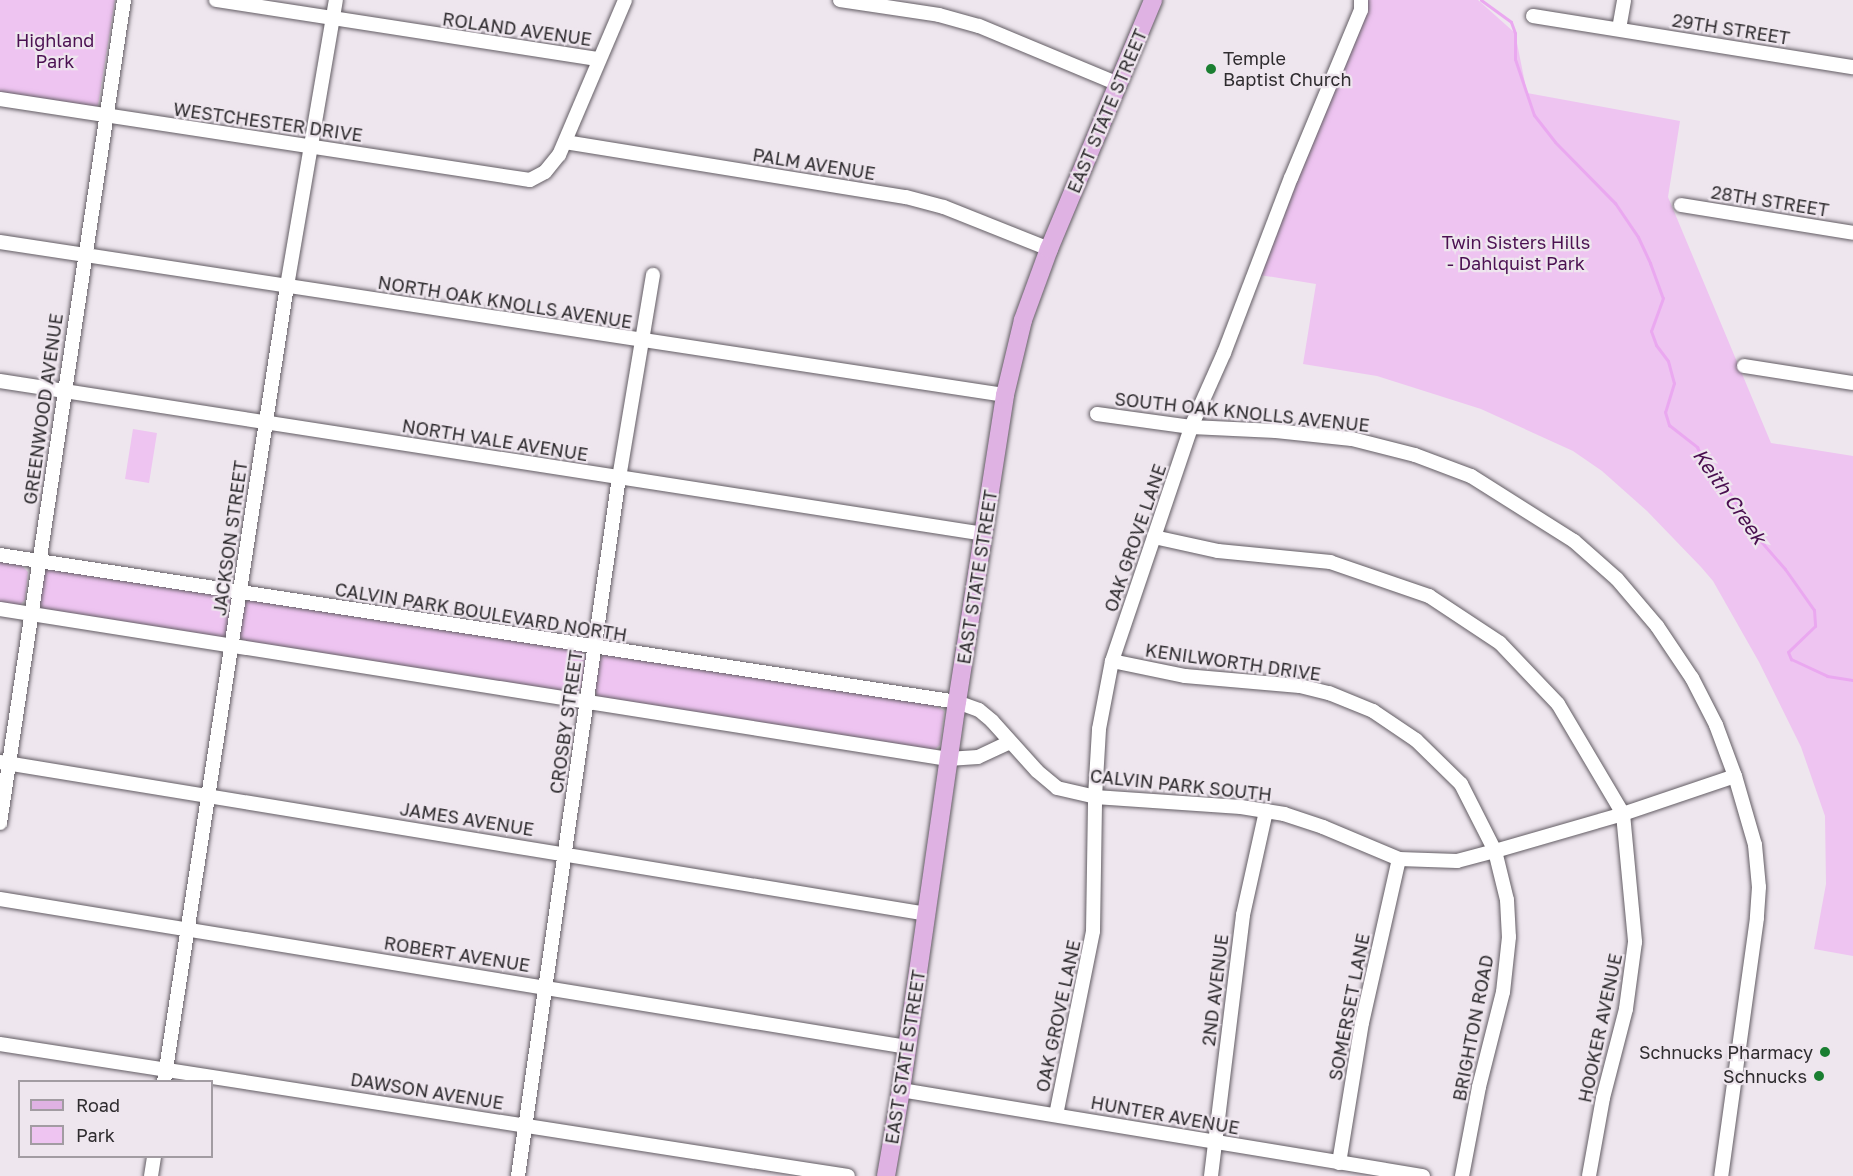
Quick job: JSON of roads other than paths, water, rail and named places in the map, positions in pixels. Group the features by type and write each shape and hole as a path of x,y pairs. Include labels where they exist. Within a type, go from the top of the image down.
{"main road":[{"name":"EAST STATE STREET","path":"886,1176 908,1047 948,759 1005,395 1023,320 1049,249 1153,0"}],"street":[{"name":"GREENWOOD AVENUE","path":"0,822 5,763 39,561 104,116 124,0"},
{"name":"ROLAND AVENUE","path":"216,0 598,59"},
{"name":"JACKSON STREET","path":"165,1075 233,646 265,421 336,0"},
{"path":"565,142 598,59 625,0"},
{"path":"840,0 939,15 979,26 1118,84"},
{"name":"OAK GROVE LANE","path":"1056,1115 1094,931 1095,797 1099,729 1112,662 1191,427 1224,352 1291,178 1360,10 1361,0"},
{"path":"1619,29 1624,0"},
{"name":"29TH STREET","path":"1533,16 1853,67"},
{"name":"WESTCHESTER DRIVE","path":"0,99 530,180 545,171 559,155 565,142"},
{"name":"PALM AVENUE","path":"565,142 916,199 944,207 1049,249"},
{"name":"28TH STREET","path":"1681,205 1853,233"},
{"name":"NORTH OAK KNOLLS AVENUE","path":"0,242 643,342 1005,395"},
{"name":"CROSBY STREET","path":"518,1176 619,478 653,274"},
{"path":"1744,366 1853,383"},
{"name":"NORTH VALE AVENUE","path":"0,381 985,534"},
{"name":"SOUTH OAK KNOLLS AVENUE","path":"1097,414 1191,427 1276,431 1352,439 1415,455 1471,476 1574,541 1617,579 1657,626 1692,678 1716,725 1736,776 1755,845 1759,886 1721,1176"},
{"path":"1154,537 1218,551 1330,562 1429,596 1500,643 1557,704 1623,814"},
{"name":"CALVIN PARK BOULEVARD NORTH","path":"0,555 957,702 979,710 1010,742"},
{"path":"0,609 948,759 978,757 1010,742"},
{"name":"KENILWORTH DRIVE","path":"1112,662 1185,676 1300,686 1329,693 1373,711 1416,740 1461,784 1495,852"},
{"name":"CALVIN PARK SOUTH","path":"1010,742 1037,771 1058,788 1095,797 1266,811 1323,827 1399,859 1457,861 1495,852 1623,814 1736,776"},
{"name":"JAMES AVENUE","path":"5,763 927,914"},
{"name":"2ND AVENUE","path":"1210,1176 1243,915 1266,811"},
{"name":"HOOKER AVENUE","path":"1589,1176 1603,1098 1626,1009 1635,942 1623,814"},
{"name":"BRIGHTON ROAD","path":"1462,1176 1479,1087 1503,992 1509,937 1507,900 1495,852"},
{"name":"SOMERSET LANE","path":"1339,1163 1362,1023 1399,859"},
{"name":"ROBERT AVENUE","path":"0,899 908,1047"},
{"name":"DAWSON AVENUE","path":"0,1044 201,1080"},
{"name":"DAWSON AVENUE","path":"213,1082 526,1125 848,1176"},
{"name":"HUNTER AVENUE","path":"901,1090 1423,1176"},
{"path":"151,1176 154,1158"}],"waterway":[{"name":"Keith Creek","path":"1481,0 1511,22 1515,33 1515,59 1534,115 1555,142 1615,203 1638,237 1650,263 1663,298 1651,331 1656,345 1668,361 1674,383 1665,412 1669,425 1697,447 1708,471 1732,496 1745,523 1785,569 1814,610 1815,626 1788,652 1791,659 1827,676 1853,680"}],"place":[{"name":"Temple Baptist Church","path":"1211,69"},
{"name":"Schnucks Pharmacy","path":"1825,1052"},
{"name":"Schnucks","path":"1819,1076"}],"park label":[{"name":"Highland Park","path":"55,51"},
{"name":"Twin Sisters Hills - Dahlquist Park","path":"1516,253"}]}
